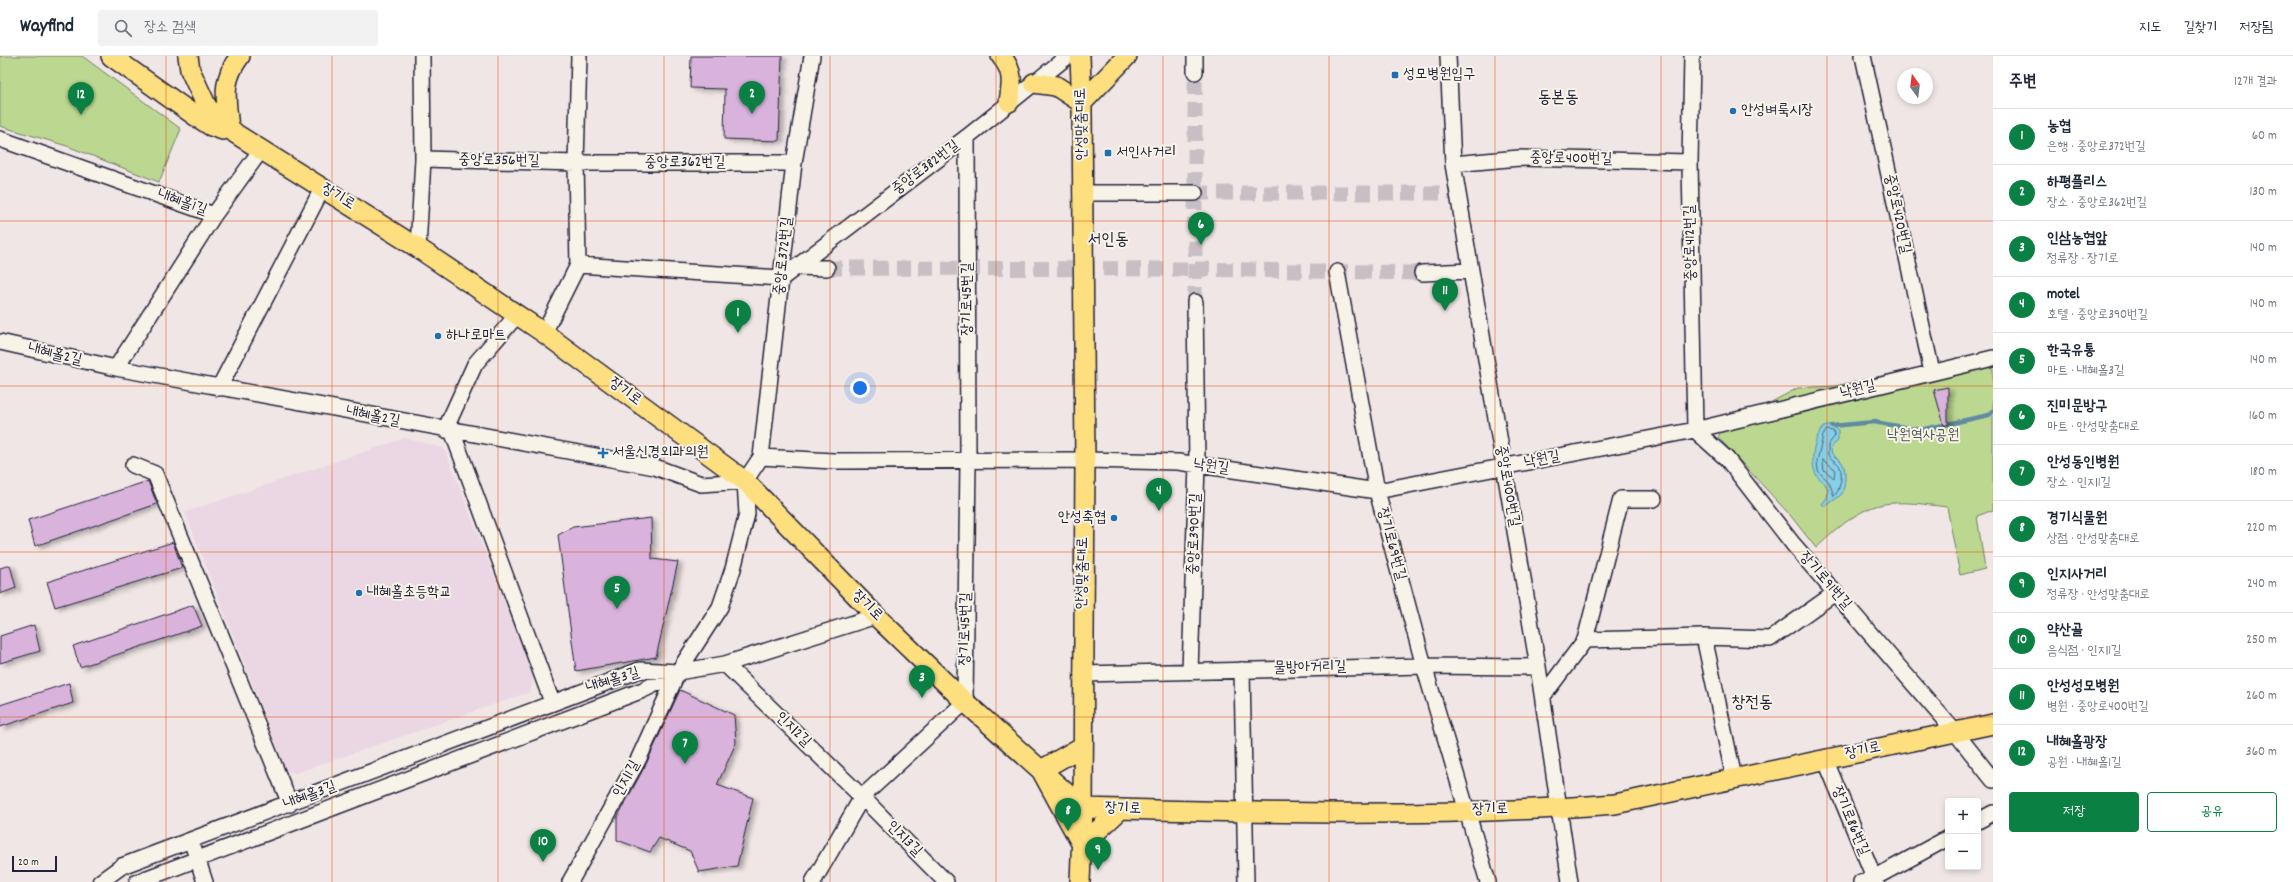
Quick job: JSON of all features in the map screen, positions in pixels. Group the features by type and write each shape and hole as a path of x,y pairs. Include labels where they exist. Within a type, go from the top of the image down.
{"main road":[{"path":"111,56 211,126 232,131 226,97 227,77 240,56"},
{"name":"장기로","path":"188,56 190,70 207,107 232,131 418,248 544,332 745,482 876,616 965,702 1083,808 1244,813 1560,808 1615,804 1993,724"},
{"path":"1001,56 1008,64 1013,76 1009,102"},
{"name":"안성맞춤대로","path":"1080,56 1082,103 1085,460 1082,674 1083,808 1080,882"},
{"path":"1034,83 1056,86 1082,103 1128,56"},
{"path":"1083,746 1041,770 1082,845 1121,809"}],"street":[{"path":"418,248 423,159 422,56"},
{"path":"544,332 578,265 576,163 579,56"},
{"name":"중앙로372번길","path":"745,482 761,457 794,163 812,56"},
{"name":"중앙로382번길","path":"782,278 967,137 1068,56"},
{"path":"1195,56 1195,72"},
{"name":"중앙로400번길","path":"1448,56 1453,164 1543,696 1570,882"},
{"name":"중앙로412번길","path":"1692,56 1690,162 1695,430"},
{"name":"중앙로420번길","path":"1863,56 1932,372"},
{"name":"장기로45번길","path":"965,702 968,461 967,137"},
{"name":"내혜홀1길","path":"0,139 214,215 116,368"},
{"path":"214,215 261,150"},
{"name":"중앙로400번길","path":"1453,164 1518,158 1690,162"},
{"name":"중앙로356번길","path":"423,159 576,163"},
{"name":"중앙로362번길","path":"576,163 794,163"},
{"path":"219,388 323,187"},
{"path":"1083,193 1196,194"},
{"path":"578,265 782,278"},
{"path":"796,267 827,268"},
{"path":"1422,273 1471,271"},
{"name":"장기로69번길","path":"1337,272 1377,491 1424,666 1468,810 1488,882"},
{"name":"중앙로390번길","path":"1190,671 1197,465 1195,302"},
{"path":"517,315 475,364 448,431 552,702"},
{"name":"내혜홀2길","path":"0,342 116,368 219,388 448,431 655,467 701,484 745,482"},
{"name":"낙원길","path":"1085,460 1178,462 1377,491 1504,468 1695,430 1993,358"},
{"name":"장기로91번길","path":"1695,430 1727,459 1793,544 1955,732 1993,780"},
{"path":"761,457 833,461 1085,460"},
{"path":"133,465 155,474 290,804"},
{"name":"인지1길","path":"570,882 639,758 678,672 720,607 731,575 747,514 745,482"},
{"path":"1543,696 1585,640 1621,499 1654,499"},
{"path":"1585,640 1704,637 1770,639 1835,593"},
{"path":"678,672 725,664 876,616"},
{"path":"1704,637 1734,778"},
{"name":"인지2길","path":"725,664 862,797"},
{"name":"물방아거리길","path":"1082,674 1424,666 1538,667"},
{"name":"내혜홀3길","path":"100,882 116,868 290,804 552,702 640,670 678,672"},
{"path":"1242,670 1246,882"},
{"name":"내혜홀3길","path":"137,882 643,690 678,672"},
{"path":"813,882 862,797 965,702"},
{"name":"장기로86번길","path":"1825,759 1871,881"},
{"name":"인지3길","path":"862,797 946,882"},
{"path":"1981,819 1993,813"},
{"path":"192,840 205,882"},
{"path":"1871,881 1945,840"}],"shaded area":[{"name":"내혜홀초등학교","path":"405,438 444,448 534,675 530,692 296,773 286,771 185,512"}],"green space":[{"path":"0,56 82,56 181,129 159,182 67,146 0,126"},
{"name":"낙원역사공원","path":"1993,355 1993,510 1977,516 1985,569 1960,575 1947,507 1934,505 1901,503 1883,504 1872,507 1842,525 1816,548 1790,515 1718,437 1724,427 1798,388 1835,386 1961,359"}],"water":[{"path":"1826,426 1832,426 1838,431 1838,441 1832,446 1831,451 1834,456 1843,463 1845,477 1842,494 1825,507 1822,504 1827,498 1828,489 1816,474 1813,454 1816,440 1822,429"}],"building":[{"path":"691,56 782,56 779,141 724,139 725,89 690,88"},
{"path":"1948,387 1948,425 1944,425 1934,390"},
{"path":"148,481 157,504 35,546 28,520"},
{"path":"651,518 652,559 678,562 656,657 576,671 558,535 573,527"},
{"path":"173,542 182,568 55,607 47,582"},
{"path":"10,565 16,588 0,594 0,568"},
{"path":"193,605 202,626 80,667 73,646"},
{"path":"34,625 40,651 0,663 0,636"},
{"path":"69,683 73,703 0,727 0,705"},
{"path":"680,690 734,715 736,743 717,785 753,798 737,866 699,872 690,851 659,838 650,852 617,840 617,818 647,762"}],"waterway":[{"path":"1832,426 1874,422 1920,430 1989,415 1993,411"}],"tunnel":[{"path":"1195,72 1195,302"},
{"path":"1195,193 1457,193"},
{"path":"827,268 1194,269 1422,273"}],"place":[{"name":"성모병원입구","path":"1395,75"},
{"name":"안성벼룩시장","path":"1733,111"},
{"name":"하평플리스","path":"752,114"},
{"name":"내혜홀광장","path":"81,115"},
{"name":"서인사거리","path":"1108,153"},
{"name":"진미문방구","path":"1201,245"},
{"name":"안성성모병원","path":"1445,311"},
{"name":"농협","path":"738,333"},
{"name":"하나로마트","path":"438,336"},
{"name":"서울신경외과의원","path":"603,453"},
{"name":"motel","path":"1159,511"},
{"name":"안성축협","path":"1114,518"},
{"name":"내혜홀초등학교","path":"359,593"},
{"name":"한국유통","path":"617,609"},
{"name":"인삼농협앞","path":"922,698"},
{"name":"안성동인병원","path":"685,764"},
{"name":"경기식물원","path":"1068,831"},
{"name":"약산골","path":"543,862"},
{"name":"인지사거리","path":"1098,870"}],"district":[{"name":"동본동","path":"1558,99"},
{"name":"서인동","path":"1108,241"},
{"name":"창전동","path":"1752,704"}]}
